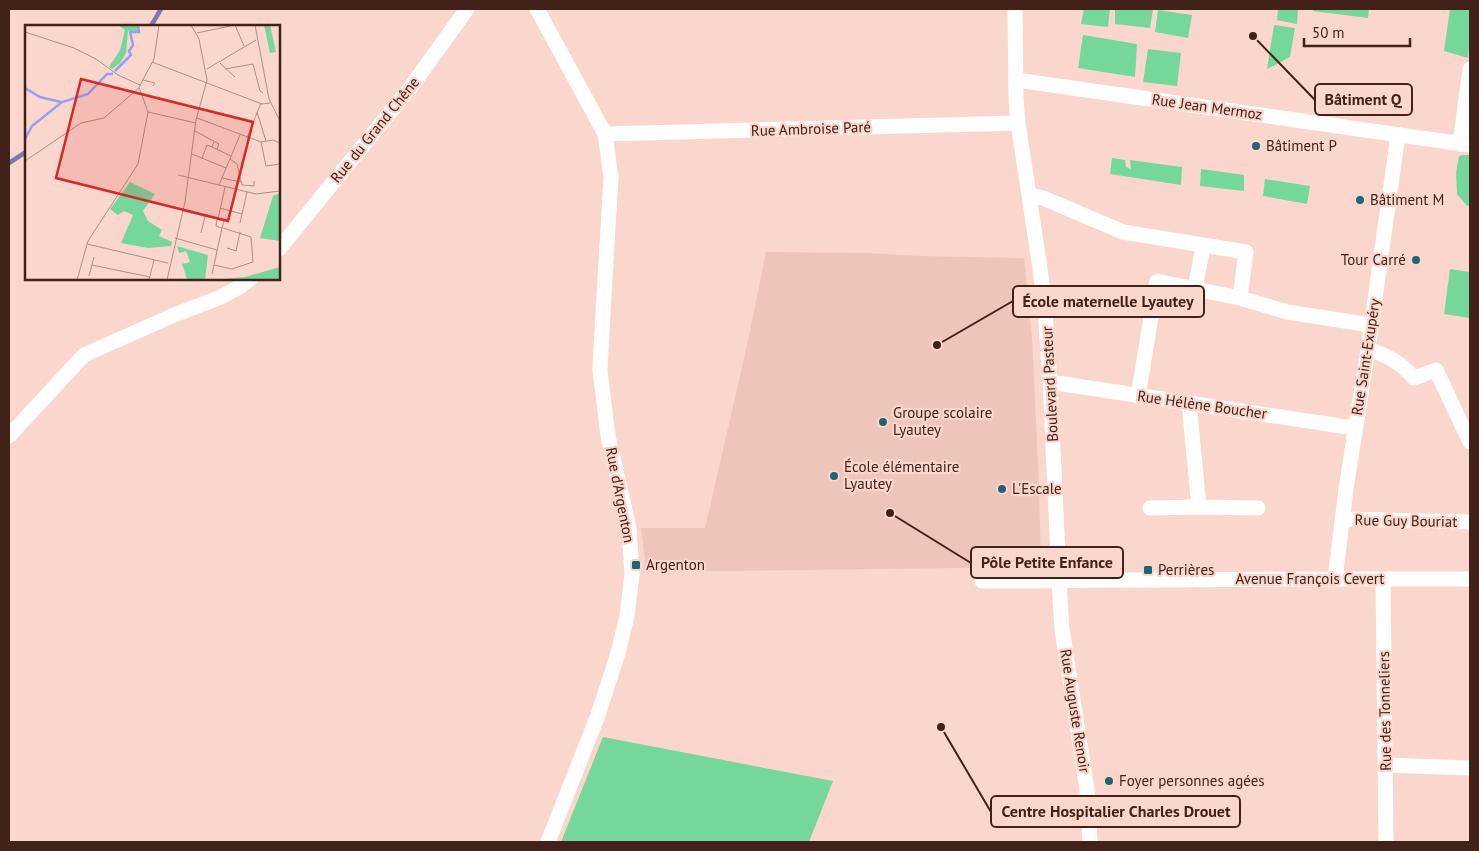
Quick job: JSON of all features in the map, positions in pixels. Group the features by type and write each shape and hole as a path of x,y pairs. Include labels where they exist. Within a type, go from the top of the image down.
{"street":[{"name":"Rue du Grand Chêne","path":"280,248 410,88 467,9"},
{"path":"537,9 605,134"},
{"name":"Boulevard Pasteur","path":"1016,9 1018,123 1045,309 1059,580"},
{"path":"1465,144 1470,69"},
{"name":"Rue Jean Mermoz","path":"1016,80 1465,144"},
{"name":"Rue Ambroise Paré","path":"605,134 1018,123"},
{"name":"Rue d'Argenton","path":"548,842 598,715 618,653 627,616 632,574 629,528 608,436 600,370 611,177 605,134"},
{"name":"Rue Saint-Exupéry","path":"1335,579 1354,428 1368,349 1398,135"},
{"path":"1029,195 1044,198 1123,232 1246,252 1240,298"},
{"path":"1195,288 1202,246"},
{"path":"9,436 84,355 220,297 249,280"},
{"path":"1138,396 1157,281 1240,298 1287,312 1371,325"},
{"path":"1368,349 1389,356 1405,368 1414,378 1436,370 1470,442"},
{"name":"Rue Hélène Boucher","path":"1050,382 1354,428"},
{"path":"1189,403 1200,507"},
{"path":"1150,508 1258,508"},
{"name":"Rue Guy Bouriat","path":"1342,519 1470,522"},
{"name":"Rue des Tonneliers","path":"1383,579 1386,842"},
{"name":"Avenue François Cevert","path":"982,581 1470,579"},
{"name":"Rue Auguste Renoir","path":"1059,580 1062,629 1087,790 1090,842"},
{"path":"1386,765 1470,768"}],"shaded area":[{"name":"Groupe scolaire Lyautey","path":"766,252 1024,258 1032,338 1041,567 644,572 645,560 641,528 705,528 746,350"}],"green space":[{"path":"1084,9 1110,9 1108,27 1081,24"},
{"path":"1115,9 1153,9 1150,28 1115,24"},
{"path":"1278,9 1298,9 1297,24 1277,20"},
{"path":"1313,9 1369,9 1368,18 1313,11"},
{"path":"1450,9 1470,9 1468,58 1444,51"},
{"path":"1158,10 1192,15 1188,38 1155,32"},
{"path":"1274,25 1295,28 1290,57 1267,69"},
{"path":"1083,35 1137,44 1135,77 1078,68"},
{"path":"1148,49 1181,53 1177,86 1143,82"},
{"path":"1470,155 1470,205 1467,206 1457,194 1456,173 1459,156"},
{"path":"1112,158 1125,160 1126,167 1131,169 1130,160 1182,167 1181,185 1110,174"},
{"path":"1201,169 1244,175 1244,191 1200,186"},
{"path":"1265,179 1310,186 1307,204 1263,196"},
{"path":"1450,269 1470,272 1470,318 1444,314"},
{"path":"603,737 833,781 809,842 561,842"}],"waterway":[{"path":"152,25 161,9"},
{"path":"9,163 25,153"}],"place":[{"name":"Bâtiment Q","path":"1253,36"},
{"name":"Bâtiment P","path":"1256,146"},
{"name":"Bâtiment M","path":"1360,200"},
{"name":"Tour Carré","path":"1416,260"},
{"name":"École maternelle Lyautey","path":"937,345"},
{"name":"Groupe scolaire Lyautey","path":"883,422"},
{"name":"École élémentaire Lyautey","path":"834,476"},
{"name":"L'Escale","path":"1002,489"},
{"name":"Pôle Petite Enfance","path":"890,513"},
{"name":"Argenton","path":"636,565"},
{"name":"Perrières","path":"1148,570"},
{"name":"Centre Hospitalier Charles Drouet","path":"941,727"},
{"name":"Foyer personnes agées","path":"1109,781"}]}
